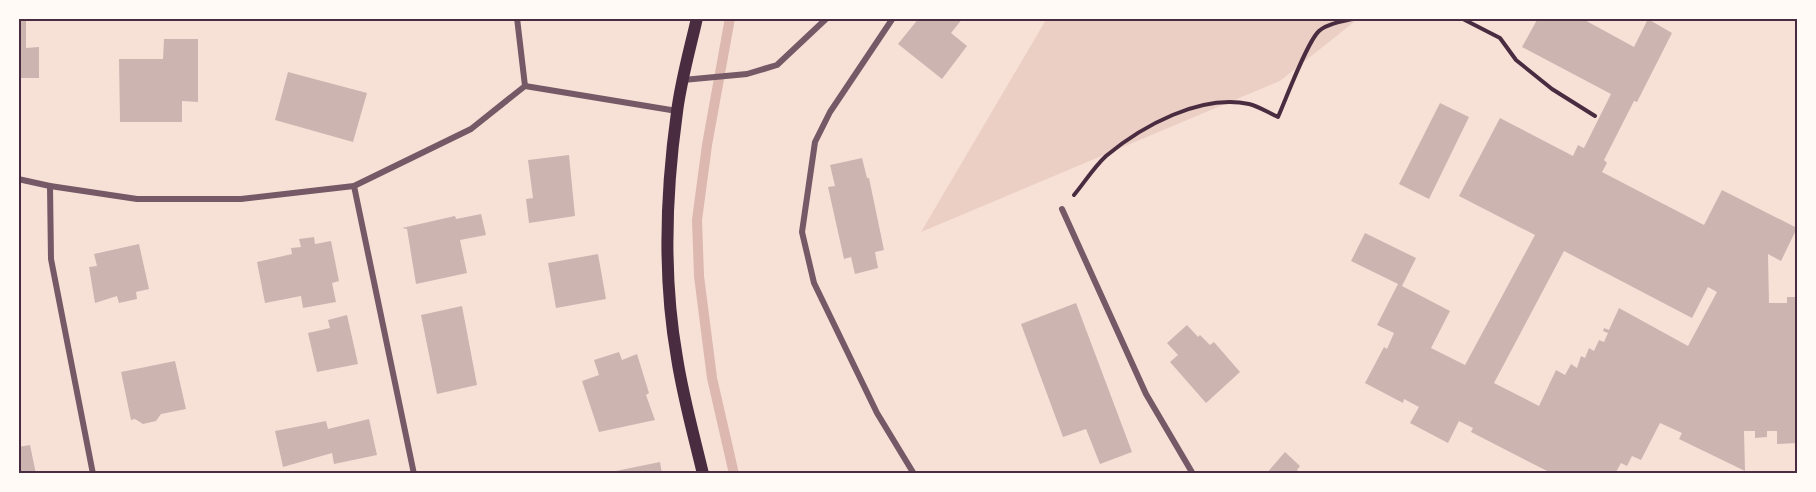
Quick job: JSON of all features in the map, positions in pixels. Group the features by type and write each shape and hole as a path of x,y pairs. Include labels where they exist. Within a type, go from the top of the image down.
{"main road":[{"path":"697,18 677,111 669,185 671,314 677,359 703,474"}],"street":[{"path":"517,18 525,86"},
{"path":"683,80 747,74 777,65 827,18"},
{"path":"893,18 830,112 815,142 802,232 814,283 877,413 914,474"},
{"path":"18,179 136,199 242,199 354,186 471,129 525,86 677,111"},
{"path":"50,186 51,259 93,474"},
{"path":"354,186 414,474"},
{"path":"1062,209 1146,394 1192,474"}],"path":[{"path":"1062,209 1105,157 1145,130 1182,110 1212,103 1234,102 1251,104 1278,117 1311,43 1320,30 1359,18"},
{"path":"1461,18 1500,38 1516,60 1552,89 1595,116"}],"shaded area":[{"path":"1047,18 1359,18 1280,81 921,232"}],"building":[{"path":"18,18 26,18 26,48 39,47 39,78 20,78"},
{"path":"919,18 963,18 951,33 967,46 942,79 898,44"},
{"path":"1538,18 1581,18 1634,47 1648,19 1672,33 1604,160 1607,163 1602,172 1704,225 1722,190 1797,228 1781,261 1768,254 1769,303 1787,303 1787,297 1798,297 1798,443 1777,444 1777,431 1767,431 1767,437 1755,438 1755,431 1744,431 1745,471 1679,439 1682,433 1660,423 1641,460 1632,456 1627,466 1621,463 1615,474 1553,474 1471,432 1473,428 1459,421 1448,443 1410,423 1419,407 1404,399 1403,403 1365,383 1384,347 1387,349 1394,333 1377,325 1398,284 1351,261 1365,233 1416,258 1402,286 1450,311 1431,348 1465,365 1535,235 1459,196 1500,118 1573,156 1578,145 1584,148 1611,94 1522,47","holes":["1564,251 1692,318 1708,287 1717,292 1688,346 1619,308 1609,330 1604,328 1603,331 1608,333 1604,342 1599,340 1594,351 1589,348 1585,358 1581,356 1577,368 1571,364 1565,375 1556,370 1539,406 1494,383"]},
{"path":"164,39 198,39 198,102 182,101 182,122 120,122 119,59 163,59"},
{"path":"288,72 367,93 353,142 275,120"},
{"path":"1440,103 1469,117 1429,199 1399,184"},
{"path":"569,155 575,216 529,223 526,199 533,198 528,160"},
{"path":"862,158 867,178 869,178 884,250 875,252 878,268 855,274 851,257 844,259 828,187 835,186 830,165"},
{"path":"481,214 486,235 460,240 467,273 416,284 407,229 402,228 455,216 456,219"},
{"path":"314,237 315,244 331,241 339,281 332,283 336,302 303,308 301,296 265,303 257,262 292,254 291,248 301,247 299,239"},
{"path":"139,244 149,289 136,292 137,299 119,303 117,296 95,303 89,267 97,266 94,254"},
{"path":"598,254 606,299 556,308 548,263"},
{"path":"1076,303 1132,452 1100,464 1086,429 1063,437 1021,324"},
{"path":"462,306 477,385 437,394 421,315"},
{"path":"347,315 358,364 317,372 308,333 330,328 328,320"},
{"path":"1187,325 1198,337 1200,335 1210,345 1214,342 1240,372 1206,403 1170,362 1178,355 1167,343"},
{"path":"619,352 622,360 637,354 649,393 646,395 655,420 599,432 582,381 599,375 594,360"},
{"path":"175,361 186,409 161,414 156,421 143,424 135,419 131,420 121,372"},
{"path":"369,419 377,455 334,464 332,453 283,467 275,431 326,421 328,429"},
{"path":"30,445 36,474 18,474 18,447"},
{"path":"1285,452 1300,466 1297,470 1301,474 1266,474"},
{"path":"660,462 662,474 606,474 606,473"}],"waterway":[{"path":"730,18 707,145 697,220 699,276 712,378 734,474"}]}
